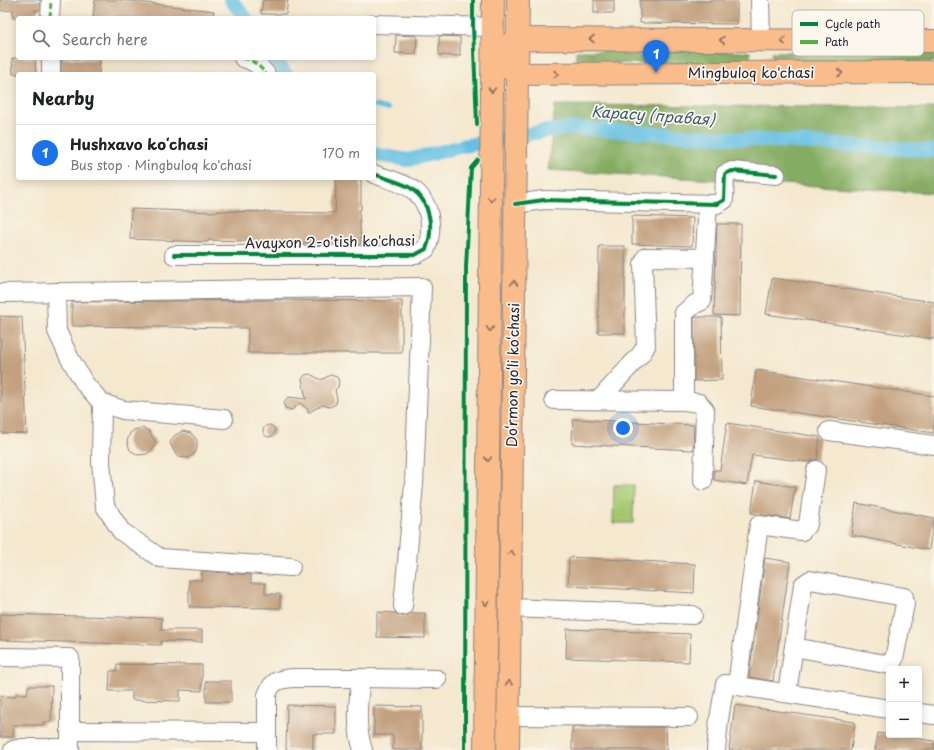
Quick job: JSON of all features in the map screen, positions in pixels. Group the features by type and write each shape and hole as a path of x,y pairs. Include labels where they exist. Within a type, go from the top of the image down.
{"main road":[{"name":"Do‘rmon yo‘li ko‘chasi","path":"485,750 494,0"},
{"name":"Do‘rmon yo‘li ko‘chasi","path":"508,750 518,0"},
{"path":"517,74 493,56 517,39 792,40"},
{"path":"761,40 761,73"},
{"path":"924,41 934,41"},
{"name":"Mingbuloq ko'chasi","path":"517,74 934,72"}],"street":[{"path":"50,0 50,16"},
{"path":"760,0 761,40"},
{"path":"376,24 493,27"},
{"path":"51,60 51,72"},
{"path":"248,60 253,62 264,72"},
{"path":"515,204 544,200 718,204 724,200 725,174 732,171 776,175"},
{"name":"Avayxon 2-o'tish ko'chasi","path":"174,255 416,254 426,249 430,239 429,215 422,198 412,189 376,175"},
{"path":"684,401 684,313 695,304 702,301 708,204"},
{"path":"599,400 641,354 646,346 643,264 646,257 704,258"},
{"path":"0,293 422,287 414,484 403,606"},
{"path":"56,292 57,331 69,357 85,384 102,403 123,410 224,418"},
{"path":"554,400 684,401 699,403 705,410 703,481"},
{"path":"102,403 101,462 105,506 121,530 160,558 291,568"},
{"path":"829,431 934,445"},
{"path":"737,685 759,525 802,531 808,524 816,470"},
{"path":"787,693 803,585 810,580 904,597 905,604 894,659 890,665 794,647"},
{"path":"510,608 693,615"},
{"path":"0,657 70,658 70,743"},
{"path":"267,750 267,695 270,686 275,682 288,678 437,679"},
{"path":"361,678 358,708 360,744 363,750"},
{"path":"716,750 719,719 725,684 886,708"},
{"path":"922,713 934,715"},
{"path":"508,716 689,717"},
{"path":"13,750 70,743 267,732"}],"green space":[{"path":"576,51 750,52 751,64 576,63"},
{"path":"772,52 792,52 792,56 924,56 924,52 934,52 934,62 772,61"},
{"path":"555,105 934,108 934,193 548,170"},
{"path":"614,485 634,485 633,523 613,523"}],"building":[{"path":"0,0 40,0 40,10 35,10 35,16 16,16 16,18 13,18 13,10 0,11"},
{"path":"95,0 121,0 214,11 213,16 93,16"},
{"path":"263,0 288,0 286,14 261,14"},
{"path":"594,0 614,0 614,13 594,13"},
{"path":"640,0 737,0 737,24 640,23"},
{"path":"396,35 417,36 416,54 395,53"},
{"path":"439,36 460,37 460,56 439,55"},
{"path":"12,58 16,58 16,60 35,60 36,72 16,72 16,74 13,74"},
{"path":"62,60 100,60 99,72 62,72"},
{"path":"336,180 361,180 361,210 359,210 361,244 208,240 208,242 130,239 131,209 218,212 335,213"},
{"path":"632,216 693,218 692,246 632,244"},
{"path":"717,224 741,224 740,316 714,315"},
{"path":"599,246 625,246 625,333 598,333"},
{"path":"772,278 934,302 934,339 766,314"},
{"path":"272,300 402,301 402,353 248,353 248,328 72,326 72,302"},
{"path":"0,316 22,317 27,434 1,433"},
{"path":"721,317 722,380 694,381 694,318"},
{"path":"756,370 934,396 934,433 751,406"},
{"path":"310,374 321,380 330,375 337,377 339,381 338,387 335,390 337,399 336,404 330,407 322,405 308,413 308,409 300,403 292,410 285,408 284,402 288,397 306,399 302,379 305,375"},
{"path":"573,419 694,425 693,450 572,444"},
{"path":"727,423 820,437 817,460 809,462 752,455 747,485 714,480 714,470 720,470"},
{"path":"271,425 274,426 274,436 267,437 264,436 263,429 264,426"},
{"path":"142,428 149,431 156,443 147,454 138,455 130,450 127,441 130,433 134,430"},
{"path":"182,431 191,433 197,440 197,449 195,453 188,458 179,457 176,455 170,443 174,436"},
{"path":"756,481 795,487 790,519 751,513"},
{"path":"856,503 934,518 929,550 851,535"},
{"path":"569,557 695,564 694,593 568,586"},
{"path":"765,558 790,562 773,681 749,677"},
{"path":"202,571 251,575 251,583 265,583 265,594 280,594 280,608 189,607 189,580 202,580"},
{"path":"377,612 395,613 402,616 407,616 411,613 425,613 425,638 377,637"},
{"path":"0,614 162,618 161,630 202,630 202,642 161,641 161,645 0,640"},
{"path":"567,629 690,634 689,662 566,658"},
{"path":"117,664 202,665 202,691 180,690 180,701 132,700 132,691 109,691 110,671 117,671"},
{"path":"206,681 231,681 231,702 206,702"},
{"path":"28,686 52,686 51,722 43,722 43,725 13,725 13,737 0,737 0,696 15,697 15,694 27,694"},
{"path":"287,705 336,706 336,734 313,734 313,750 286,750"},
{"path":"735,705 855,722 851,750 729,750"},
{"path":"374,706 422,707 422,750 393,750 393,735 374,735"},
{"path":"572,727 666,727 667,750 572,750"},
{"path":"878,733 886,734 886,738 913,738 934,741 934,750 875,750"}],"waterway":[{"name":"Карасу (правая)","path":"231,0 244,16"},
{"name":"Карасу (правая)","path":"276,60 284,72"},
{"path":"376,106 389,109"},
{"name":"Карасу (правая)","path":"376,154 408,160 463,146 545,131 574,128 934,151"}],"marked path":[{"path":"50,16 51,0"},
{"path":"250,60 264,72"}],"cycle path":[{"path":"473,0 477,124"},
{"path":"465,750 466,267 471,168 478,160"},
{"path":"515,204 544,200 717,204 724,200 725,174 732,171 776,175"},
{"path":"174,255 415,255 426,249 430,233 430,225 427,209 423,201 412,189 376,175"}],"place":[{"name":"Hushxavo koʻchasi","path":"656,73"}]}
